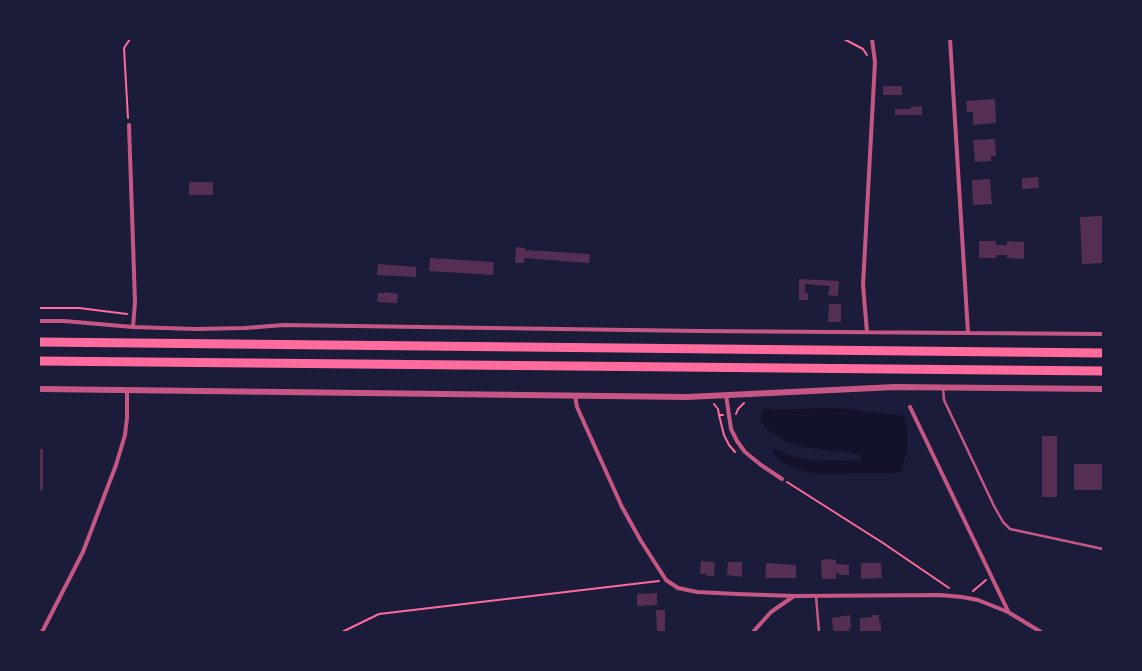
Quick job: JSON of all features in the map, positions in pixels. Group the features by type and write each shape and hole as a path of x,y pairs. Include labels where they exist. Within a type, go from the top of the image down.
{"highway":[{"path":"39,342 1103,353"},
{"path":"39,361 1103,371"}],"street":[{"path":"867,332 863,285 875,62 872,39"},
{"path":"950,39 968,333"},
{"path":"129,125 135,302 133,327"},
{"path":"39,321 64,321 133,327 245,328 284,325 1103,334"},
{"path":"39,389 688,397 895,387 1103,389"},
{"path":"42,632 83,552 116,465 125,435 127,418 126,390"},
{"path":"575,395 577,407 622,507 641,541 666,580 678,588 697,592 794,596 940,595 962,597 978,600 1008,612 1041,632"},
{"path":"726,395 731,429 737,441 745,452 782,479"},
{"path":"910,407 1008,612"},
{"path":"753,632 771,612 794,596"}],"lane":[{"path":"943,387 944,400 1003,522 1010,529 1103,549"},
{"path":"816,596 819,632"}],"path":[{"path":"129,125 124,48 130,39"},
{"path":"844,39 863,49 874,68"},
{"path":"39,308 79,308 134,314"},
{"path":"736,453 729,445 724,435 719,415 737,414 738,408 742,404 746,403"},
{"path":"782,479 883,543 949,588"},
{"path":"962,597 977,589 990,575"},
{"path":"342,632 379,614 666,580"}],"shaded area":[{"path":"768,408 772,410 826,408 850,409 902,415 905,419 907,429 907,448 902,471 894,473 816,474 793,468 782,463 774,455 772,450 795,457 812,460 861,461 861,454 803,447 787,442 767,429 761,421 762,411"}],"building":[{"path":"883,86 902,86 902,95 883,95"},
{"path":"995,99 996,123 973,125 973,112 967,112 966,101"},
{"path":"922,106 922,115 895,115 895,109 911,109 911,107"},
{"path":"995,139 996,156 991,156 991,161 975,162 973,140"},
{"path":"1038,177 1039,188 1022,189 1022,178"},
{"path":"990,179 992,204 973,205 972,180"},
{"path":"189,182 213,182 213,195 189,195"},
{"path":"1103,216 1103,263 1082,264 1080,217"},
{"path":"979,241 996,241 996,245 1007,245 1007,241 1024,242 1024,259 1006,258 1007,255 996,255 996,258 979,258"},
{"path":"516,247 525,248 525,250 590,254 589,263 524,258 524,263 515,263"},
{"path":"430,258 494,262 493,275 429,271"},
{"path":"378,264 416,267 416,277 377,275"},
{"path":"799,279 839,281 838,296 828,295 830,286 805,284 805,293 808,293 808,300 799,300"},
{"path":"385,292 398,294 397,303 377,302 378,293"},
{"path":"829,304 841,304 841,322 828,322"},
{"path":"1042,436 1057,436 1057,497 1042,497"},
{"path":"39,449 43,449 43,490 39,490"},
{"path":"1074,464 1103,464 1103,490 1074,490"},
{"path":"822,560 836,560 836,564 849,565 849,575 839,575 839,573 836,573 836,579 822,579 821,562"},
{"path":"701,561 715,562 714,576 700,574"},
{"path":"728,562 742,562 742,577 727,575"},
{"path":"766,563 796,565 796,578 765,578"},
{"path":"861,563 881,563 882,578 861,579"},
{"path":"657,593 657,605 637,606 637,594"},
{"path":"656,610 665,610 665,632 657,632"},
{"path":"850,615 851,628 849,628 849,632 837,632 833,630 832,618"},
{"path":"872,615 879,615 881,632 860,631 860,618 872,617"}]}
